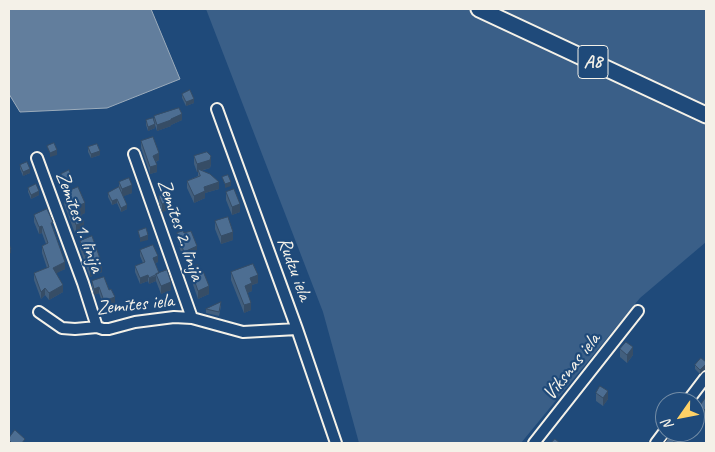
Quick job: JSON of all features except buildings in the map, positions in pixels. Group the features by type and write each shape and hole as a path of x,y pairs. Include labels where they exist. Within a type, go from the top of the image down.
{"highway":[{"name":"A8","path":"479,9 706,115"}],"street":[{"name":"Rudzu iela","path":"217,109 297,329 336,443"},
{"name":"Zemītes 2. līnija","path":"134,154 192,318"},
{"name":"Zemītes 1. līnija","path":"37,158 83,283 97,327"},
{"name":"Vīksnas iela","path":"534,443 638,311"},
{"name":"Zemītes iela","path":"39,312 62,328 75,329 97,327 103,329 158,318 174,317 192,318 243,332 297,329"},
{"path":"695,392 706,377"}],"shaded area":[{"path":"9,9 151,9 180,79 107,108 20,112 9,94"},
{"path":"206,9 706,9 706,242 640,298 521,443 359,443 323,312"}]}
